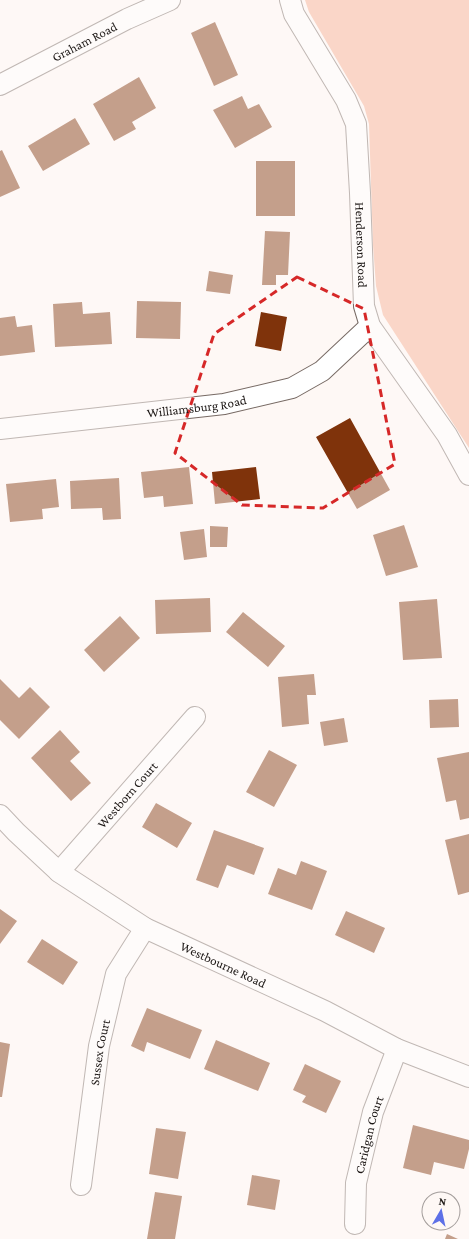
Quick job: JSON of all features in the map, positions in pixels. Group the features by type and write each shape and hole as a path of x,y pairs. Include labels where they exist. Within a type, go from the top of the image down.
{"street":[{"name":"Graham Road","path":"0,85 127,19 170,0"},
{"name":"Henderson Road","path":"290,0 294,14 346,100 356,124 364,306 370,326 447,435 469,475"},
{"name":"Williamsburg Road","path":"0,429 224,404 292,388 322,371 370,326"},
{"name":"Westborn Court","path":"59,872 195,717"},
{"name":"Westbourne Road","path":"0,815 59,872 145,928 325,1011 397,1049 469,1076"},
{"name":"Sussex Court","path":"82,1185 99,1046 116,974 145,928"},
{"name":"Caridgan Court","path":"355,1224 356,1184 373,1112 397,1049"}],"highlighted area":[{"path":"297,277 364,309 395,464 323,508 242,505 175,453 214,334"}],"shaded area":[{"path":"305,0 469,0 469,448 383,315 376,286 373,245 369,124 364,106 309,12"}],"building":[{"path":"215,22 238,75 214,86 191,33"},
{"path":"139,77 156,108 132,122 136,129 114,141 93,104"},
{"path":"242,96 248,109 259,104 272,127 235,148 213,110"},
{"path":"75,118 90,144 43,171 28,146"},
{"path":"2,150 20,188 0,197 0,151"},
{"path":"256,161 295,161 295,216 256,216"},
{"path":"265,231 290,232 288,275 276,275 276,285 262,285"},
{"path":"209,271 233,275 230,294 206,291"},
{"path":"137,301 181,302 180,339 136,338"},
{"path":"82,302 83,314 110,312 112,344 55,347 53,304"},
{"path":"261,312 287,317 281,351 255,346"},
{"path":"15,316 17,327 32,325 35,352 0,356 0,318"},
{"path":"350,418 390,490 357,509 316,437"},
{"path":"189,467 193,504 164,507 163,496 144,498 141,472"},
{"path":"256,467 260,499 215,504 212,472"},
{"path":"119,478 121,519 103,520 102,508 71,509 70,481"},
{"path":"56,479 59,507 42,509 43,519 10,522 6,484"},
{"path":"404,525 418,567 386,576 373,535"},
{"path":"210,526 228,527 227,547 210,547"},
{"path":"204,529 207,557 184,560 180,532"},
{"path":"210,598 211,632 156,634 155,600"},
{"path":"437,599 442,658 403,660 399,602"},
{"path":"243,612 285,646 268,667 226,632"},
{"path":"120,616 140,638 104,672 84,650"},
{"path":"314,674 316,695 307,695 309,724 282,727 278,677"},
{"path":"0,679 19,698 30,687 50,707 19,739 0,720"},
{"path":"458,699 459,727 430,728 429,700"},
{"path":"344,718 348,742 324,746 320,722"},
{"path":"60,730 80,752 70,761 91,783 71,801 31,758"},
{"path":"269,750 297,765 274,807 246,792"},
{"path":"469,752 469,818 460,820 456,800 446,802 437,758"},
{"path":"156,803 192,823 177,848 142,827"},
{"path":"214,830 264,848 254,875 227,865 218,888 196,880"},
{"path":"469,834 469,892 458,895 445,840"},
{"path":"301,861 327,871 312,910 268,894 278,868 296,875"},
{"path":"0,909 17,921 0,944"},
{"path":"346,911 385,928 374,953 335,935"},
{"path":"42,939 78,962 63,985 27,962"},
{"path":"147,1008 202,1030 190,1059 147,1042 144,1052 131,1046"},
{"path":"216,1040 270,1063 258,1091 204,1069"},
{"path":"0,1042 10,1044 2,1097 0,1097"},
{"path":"305,1064 341,1081 326,1113 302,1102 306,1096 293,1090"},
{"path":"413,1125 469,1140 469,1149 464,1169 434,1162 431,1175 403,1168"},
{"path":"156,1128 186,1132 178,1179 149,1174"},
{"path":"252,1175 280,1180 275,1210 247,1205"},
{"path":"155,1192 182,1196 175,1239 147,1239"},
{"path":"447,1234 458,1239 445,1239"}]}
